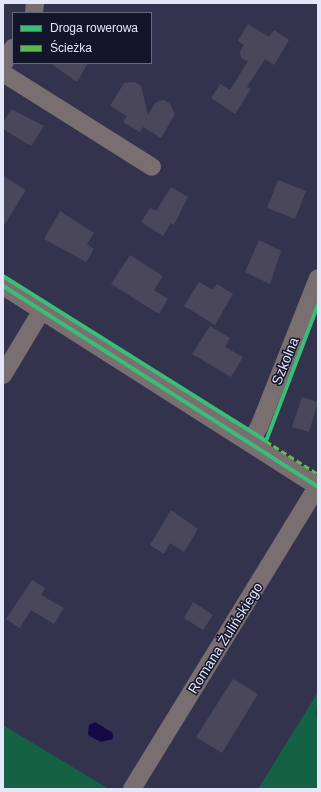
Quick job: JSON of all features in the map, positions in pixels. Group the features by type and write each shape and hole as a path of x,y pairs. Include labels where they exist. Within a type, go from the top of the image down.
{"street":[{"path":"3,65 12,50"},
{"path":"3,73 152,166"},
{"name":"Szkolna","path":"250,442 259,427 318,278"},
{"path":"3,286 250,442 318,487"},
{"path":"3,375 42,310"},
{"name":"Romana Żulińskiego","path":"132,789 318,487"}],"green space":[{"path":"318,692 316,716 318,718 318,789 258,789"},
{"path":"3,725 109,789 3,789"}],"shaded area":[{"path":"95,722 113,733 113,739 101,742 88,735 89,725"}],"building":[{"path":"248,24 269,37 274,30 289,40 274,65 265,59 247,87 251,89 235,114 211,98 220,84 230,90 248,61 241,58 240,51 244,45 238,41"},
{"path":"51,64 87,64 77,82"},
{"path":"135,82 141,86 148,115 156,102 164,100 170,104 175,114 161,138 143,127 140,132 123,122 127,116 110,106 124,83"},
{"path":"11,109 44,126 31,146 3,129 3,123"},
{"path":"3,176 26,190 3,227"},
{"path":"278,180 306,191 295,219 267,208"},
{"path":"171,187 188,197 174,225 171,223 163,236 141,222 150,208 156,211"},
{"path":"60,211 94,233 87,244 94,249 86,262 44,239"},
{"path":"259,240 281,251 270,284 245,272"},
{"path":"130,255 163,276 154,290 168,299 159,314 111,284"},
{"path":"199,282 213,290 217,284 233,294 215,325 184,306"},
{"path":"210,326 230,338 225,347 243,357 231,377 192,354"},
{"path":"302,397 318,402 309,432 292,427"},
{"path":"171,510 198,529 184,552 170,543 164,554 150,545"},
{"path":"32,580 45,588 41,595 64,608 54,624 31,610 20,628 6,619"},
{"path":"193,602 213,615 203,630 184,618"},
{"path":"233,679 258,694 222,753 196,737"}],"marked path":[{"path":"266,441 318,474"}],"cycle path":[{"path":"3,276 266,441 318,305"},
{"path":"3,286 318,487"}]}
